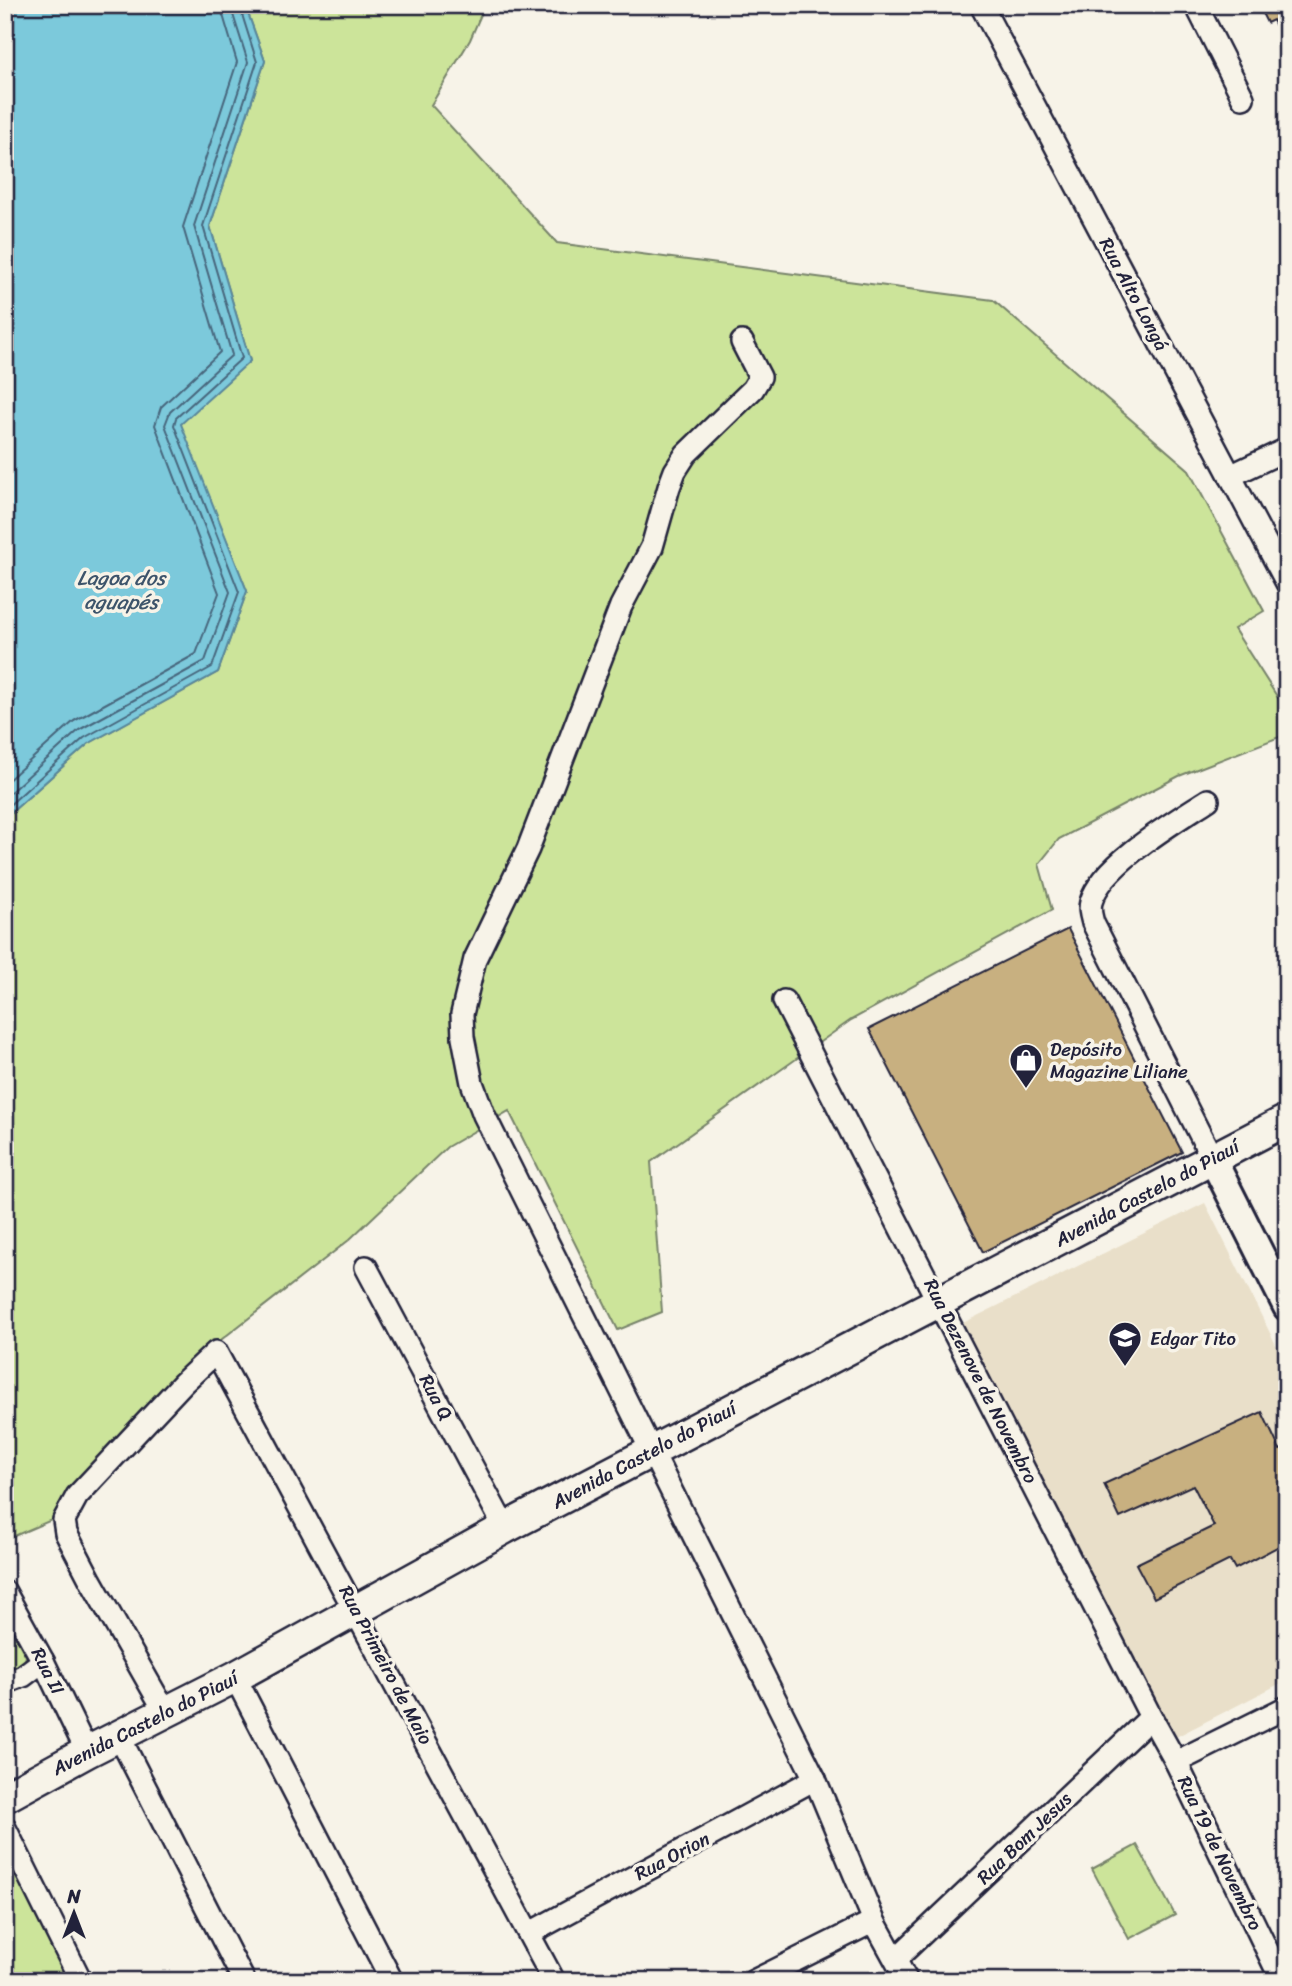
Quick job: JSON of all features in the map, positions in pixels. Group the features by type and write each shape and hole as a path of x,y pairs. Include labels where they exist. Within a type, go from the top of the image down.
{"main road":[{"name":"Avenida Castelo do Piauí","path":"5,1797 87,1752 235,1678 505,1528 1287,1120"}],"street":[{"name":"Rua Alto Longá","path":"981,5 1287,583"},
{"path":"1196,5 1243,98"},
{"path":"742,342 760,377 753,388 686,454 676,471 652,547 621,606 527,849 475,959 462,1014 468,1070 484,1115 815,1779 874,1921 907,1981"},
{"path":"1230,476 1287,449"},
{"path":"1208,800 1126,858 1105,878 1093,896 1089,911 1287,1307"},
{"name":"Rua Dezenove de Novembro","path":"784,1001 1151,1717 1177,1762"},
{"name":"Rua Q","path":"366,1267 505,1528"},
{"name":"Rua Primeiro de Maio","path":"166,1713 66,1533 64,1520 70,1505 85,1487 215,1352 554,1981"},
{"name":"Rua II","path":"5,1592 43,1661 87,1752"},
{"path":"5,1683 23,1676 43,1661"},
{"path":"235,1678 392,1981"},
{"path":"1177,1762 1287,1707"},
{"name":"Rua Bom Jesus","path":"896,1959 1151,1717"},
{"path":"119,1736 244,1981"},
{"name":"Rua 19 de Novembro","path":"1177,1762 1282,1981"},
{"name":"Rua Orion","path":"530,1933 815,1779"},
{"path":"5,1828 80,1981"},
{"path":"754,1981 874,1921"}],"shaded area":[{"path":"1205,1203 1287,1367 1287,1680 1172,1739 963,1323"}],"green space":[{"path":"245,5 485,5 470,40 431,105 557,243 993,300 1188,469 1264,611 1234,629 1287,712 1287,734 1179,776 1059,839 1039,864 1052,910 851,1020 651,1162 662,1312 618,1330 509,1111 447,1147 349,1240 217,1343 54,1519 5,1540 5,818 88,744 218,672 247,591 180,424 250,361 210,226 265,61"},
{"path":"5,1618 26,1656 24,1663 5,1676"},
{"path":"1137,1845 1175,1915 1129,1939 1092,1869"},
{"path":"5,1846 73,1981 5,1981"}],"water":[{"name":"Lagoa dos aguapés","path":"5,5 245,5 265,61 210,226 250,361 181,424 247,591 218,672 88,744 5,818"}],"building":[{"path":"1258,5 1287,5 1287,47 1273,20 1267,23"},
{"name":"Depósito Magazine Liliane","path":"1068,929 1182,1152 983,1252 869,1029"},
{"path":"1262,1412 1280,1450 1287,1447 1287,1542 1235,1569 1230,1560 1154,1598 1136,1564 1214,1526 1193,1485 1120,1518 1104,1484"}],"place":[{"name":"Depósito Magazine Liliane","path":"1026,1090"},
{"name":"Edgar Tito","path":"1125,1368"}]}
